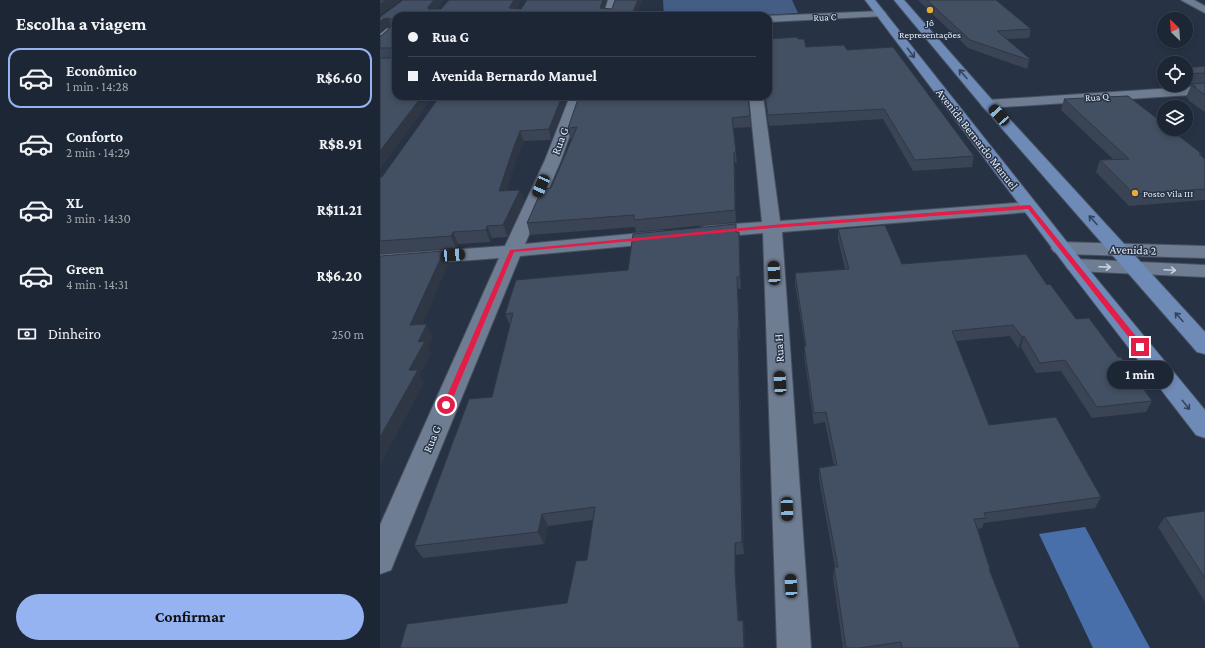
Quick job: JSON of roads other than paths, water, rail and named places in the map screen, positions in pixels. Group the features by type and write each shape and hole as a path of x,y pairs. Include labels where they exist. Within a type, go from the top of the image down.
{"main road":[{"name":"Avenida Bernardo Manuel","path":"870,0 1068,256 1205,428"},
{"path":"899,0 988,104 1205,346"}],"street":[{"path":"609,12 613,0"},
{"path":"1186,0 1205,10"},
{"name":"Rua C","path":"772,19 881,14"},
{"path":"380,42 389,31"},
{"name":"Rua Q","path":"988,104 1205,90"},
{"name":"Rua G","path":"380,560 512,251 553,160 576,100"},
{"name":"Rua H","path":"756,100 772,226 794,648"},
{"path":"380,261 512,251 772,226 1030,207"},
{"name":"Avenida 2","path":"1068,256 1119,250 1205,252"},
{"name":"Avenida 2","path":"1068,256 1135,268 1205,272"}],"place":[{"name":"Jô Representações","path":"930,10"},
{"name":"Posto Vila III","path":"1135,193"}]}
